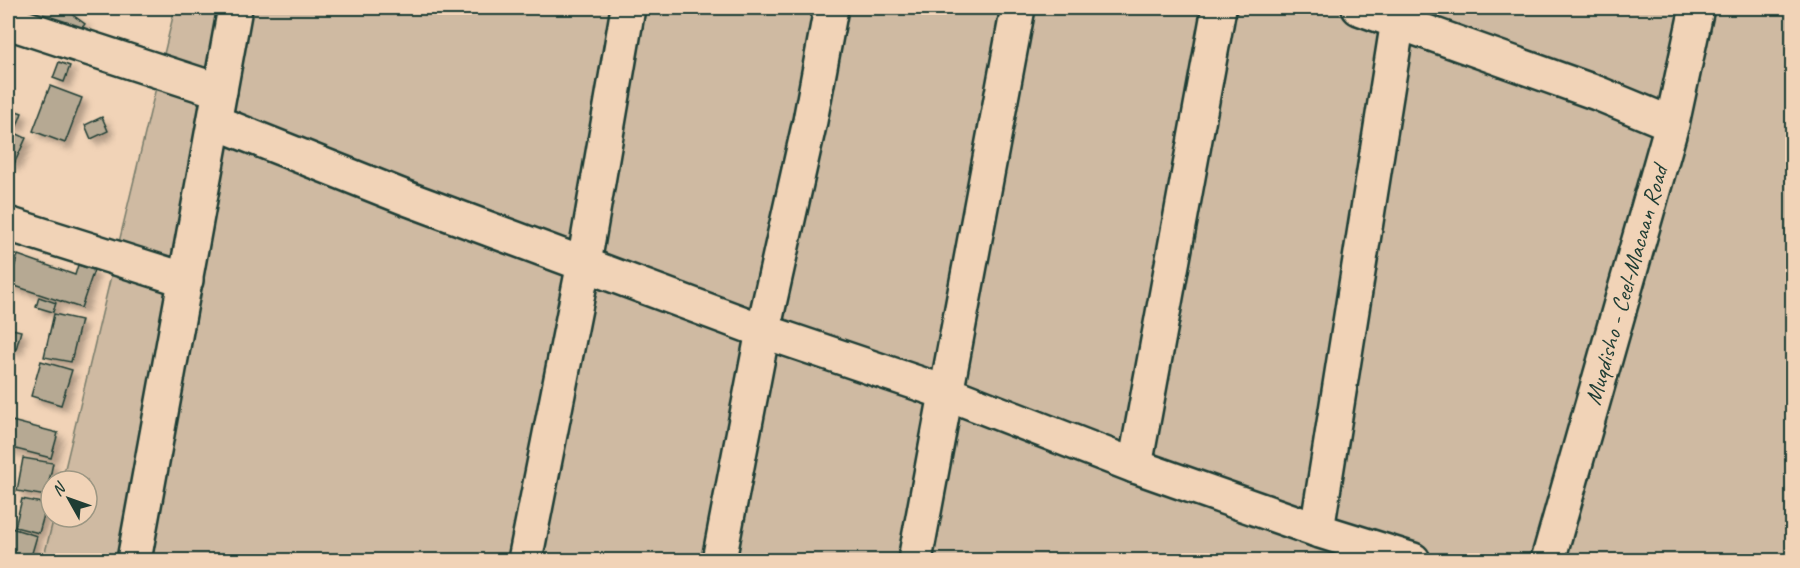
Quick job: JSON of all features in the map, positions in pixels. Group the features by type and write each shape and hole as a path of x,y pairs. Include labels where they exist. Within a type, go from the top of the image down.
{"street":[{"path":"134,561 235,8"},
{"path":"525,561 584,263 628,8"},
{"path":"719,561 763,331 810,121 831,8"},
{"path":"915,561 1018,8"},
{"path":"1135,466 1219,8"},
{"path":"1359,8 1398,14 1672,124"},
{"name":"Muqdisho - Ceel-Macaan Road","path":"1548,561 1672,124 1697,8"},
{"path":"1317,530 1398,14"},
{"path":"8,22 218,107 406,198 763,331 947,393 1135,466 1413,561"},
{"path":"8,225 186,280"}],"shaded area":[{"path":"175,8 1792,8 1792,560 43,560 51,529 99,529 99,469 65,469"}],"building":[{"path":"35,8 63,8 85,24 62,52 24,22"},
{"path":"59,62 70,66 64,82 53,78"},
{"path":"50,86 82,98 65,143 33,131"},
{"path":"8,108 22,113 17,126 8,122"},
{"path":"102,117 108,131 91,139 85,125"},
{"path":"11,131 26,138 14,164 8,162 8,139"},
{"path":"18,255 75,275 78,265 94,270 81,308 9,284"},
{"path":"39,297 56,303 53,312 36,307"},
{"path":"54,314 81,320 71,362 44,357"},
{"path":"8,328 21,331 16,349 8,347"},
{"path":"41,361 72,370 61,405 31,396"},
{"path":"8,420 58,433 51,458 8,447"},
{"path":"23,458 53,463 52,469 39,469 39,495 17,491"},
{"path":"22,499 39,502 39,533 15,527"},
{"path":"8,527 37,536 30,560 8,558"}]}
